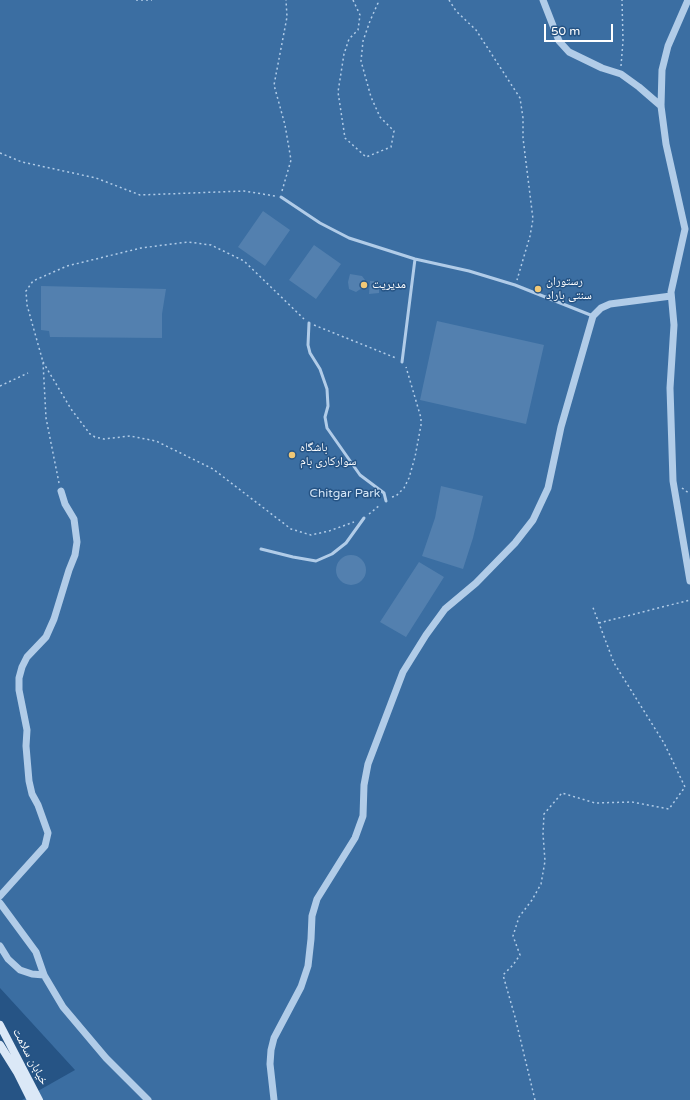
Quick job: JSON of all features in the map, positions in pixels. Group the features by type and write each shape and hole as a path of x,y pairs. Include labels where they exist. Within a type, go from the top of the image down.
{"main road":[{"name":"خیابان سلامت","path":"0,1026 39,1100"},
{"name":"خیابان سلامت","path":"0,1045 17,1072 31,1100"}],"street":[{"path":"543,0 559,41 569,52 602,68 620,74 639,87 661,106"},
{"path":"688,0 668,46 662,70 661,106 666,144 685,229 671,296 674,325 670,388 673,481 690,581"},
{"path":"274,1100 270,1064 274,1038 302,987 308,966 312,916 317,899 355,838 363,816 364,785 368,764 403,672 426,635 445,609 476,583 515,543 533,520 548,488 561,427 593,316 601,308 610,304 671,296"},
{"path":"0,896 45,846 48,833 38,805 32,794 29,782 26,746 27,730 19,690 19,678 27,657 46,637 75,555 77,542 74,519 61,491"},
{"path":"0,902 36,952 44,975 63,1007 106,1058 148,1100"},
{"path":"0,946 8,959 20,970 32,974 44,975"}],"lane":[{"path":"281,197 320,223 350,238 415,259 469,271 515,286 593,316"},
{"path":"402,362 415,259"},
{"path":"309,323 308,345 310,353 320,369 327,389 327,428 360,475 384,493 386,501"},
{"path":"261,549 316,561 332,554 346,543 364,518"}],"path":[{"path":"136,0 152,0"},
{"path":"0,153 22,162 96,178 140,195 244,191 281,197 291,160 285,125 274,85 287,17 286,0"},
{"path":"353,0 360,15 358,30 349,39 344,54 338,92 345,138 366,157 391,147 394,131 380,117 371,97 361,61 363,41 378,0"},
{"path":"449,0 456,11 476,30 520,98 523,118 523,138 533,219 530,236 515,286"},
{"path":"620,74 623,41 622,0"},
{"path":"43,362 71,409 90,434 95,438 104,439 130,436 156,441 163,444 213,469 291,529 311,535 329,531 364,518 386,501 396,496 404,488 409,478 415,457 421,418 405,367 402,362 390,355 309,323 244,261 211,245 188,242 141,248 67,266 33,281 26,291 27,305 43,362 46,418 61,491"},
{"path":"0,386 28,373"},
{"path":"599,624 690,600"},
{"path":"535,1100 515,1017 503,976 520,956 513,936 519,917 532,900 541,884 545,861 543,834 544,814 562,793 595,803 632,802 669,809 685,787 664,743 614,663 592,605"}],"green space":[{"name":"Chitgar Park","path":"0,0 690,0 690,1100 22,1100 75,1070 0,988"}],"building":[{"path":"263,211 290,230 265,266 238,247"},
{"path":"314,245 341,264 316,299 289,280"},
{"name":"مدیریت","path":"350,274 362,276 368,284 356,292 349,289 348,282"},
{"path":"370,281 379,281 379,293 369,294"},
{"path":"41,286 166,289 162,314 162,338 50,337 49,331 41,330"},
{"path":"437,321 544,345 526,424 420,400"},
{"path":"441,486 483,496 473,538 463,569 422,556 435,518"},
{"path":"351,555 362,559 366,570 362,581 351,585 340,581 336,570 340,559"},
{"path":"419,562 444,577 406,637 380,622"}],"place":[{"name":"مدیریت","path":"364,285"},
{"name":"رستوران سنتی باراد","path":"538,289"},
{"name":"باشگاه سوارکاری بام","path":"292,455"}]}
